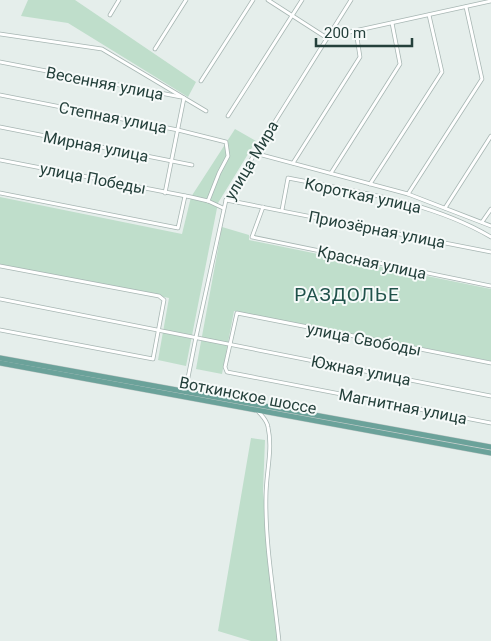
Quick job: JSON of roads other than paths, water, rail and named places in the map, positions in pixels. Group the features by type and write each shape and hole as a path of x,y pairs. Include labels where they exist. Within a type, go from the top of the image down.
{"main road":[{"name":"Воткинское шоссе","path":"0,358 255,409 491,452"},
{"name":"Воткинское шоссе","path":"0,363 491,447"}],"street":[{"path":"110,15 119,0"},
{"path":"155,49 186,0"},
{"path":"202,81 253,0"},
{"path":"268,0 327,38 491,2"},
{"path":"228,116 302,0"},
{"name":"улица Мира","path":"185,394 226,200 351,0"},
{"path":"408,194 482,78 466,7"},
{"path":"370,184 442,72 429,15"},
{"path":"332,173 400,64 392,23"},
{"path":"293,163 360,57 356,31"},
{"path":"0,34 102,49 184,98 165,193"},
{"name":"Весенняя улица","path":"0,62 184,98 206,111"},
{"name":"Степная улица","path":"0,95 178,130 226,142 228,156 208,201"},
{"name":"Мирная улица","path":"0,127 192,165"},
{"path":"445,208 491,136"},
{"path":"254,153 408,194 491,226"},
{"name":"улица Победы","path":"0,160 185,196 208,201 223,208"},
{"name":"Короткая улица","path":"282,210 288,178 420,206 480,230 491,237"},
{"path":"0,193 178,228 185,196"},
{"name":"Приозёрная улица","path":"226,200 491,252"},
{"name":"Красная улица","path":"263,207 252,237 491,286"},
{"path":"482,222 491,209"},
{"path":"0,266 159,296 164,300 153,359 0,330"},
{"name":"Южная улица","path":"0,299 491,396"},
{"name":"улица Свободы","path":"230,344 237,313 491,363"},
{"name":"Магнитная улица","path":"230,344 225,367 227,372 491,423"},
{"path":"255,409 264,418 268,430 270,467 266,494 268,540 280,641"}],"district":[{"name":"РАЗДОЛЬЕ","path":"347,294"}]}
